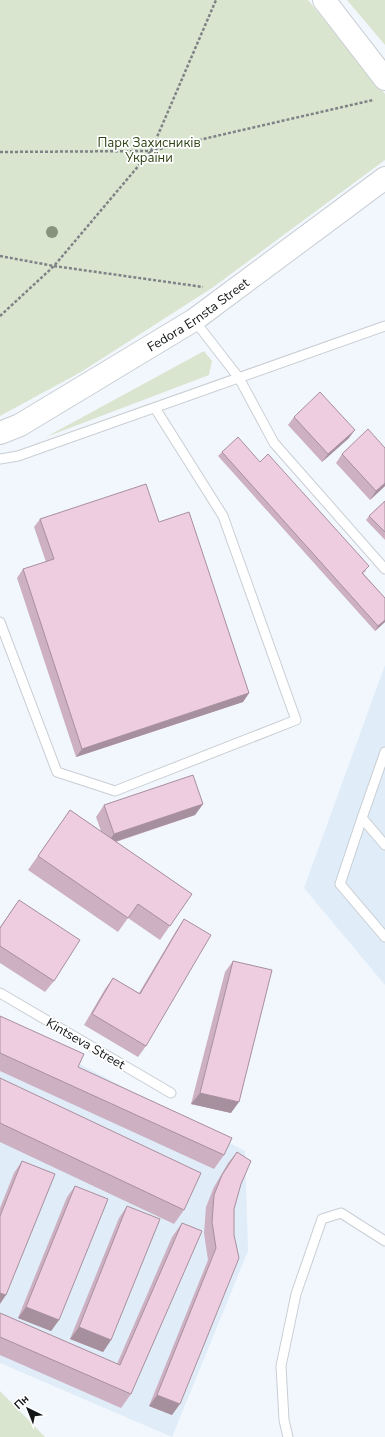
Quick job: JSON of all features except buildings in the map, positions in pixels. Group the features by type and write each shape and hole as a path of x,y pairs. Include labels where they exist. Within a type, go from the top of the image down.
{"main road":[{"path":"324,0 385,79"},
{"name":"Fedora Ernsta Street","path":"0,433 20,425 194,320 385,178"}],"lane":[{"path":"194,320 239,378 274,443 385,569"},
{"path":"0,458 18,456 385,326"},
{"path":"0,622 57,772 116,790 296,720 223,516 155,408"},
{"path":"385,753 340,884 385,937"},
{"path":"362,818 385,845"},
{"name":"Kintseva Street","path":"0,993 171,1093"},
{"path":"288,1437 284,1420 281,1366 296,1294 322,1219 341,1213 385,1241"}],"path":[{"path":"0,316 54,266 151,151 216,0"},
{"path":"0,152 151,151 373,100"},
{"path":"0,256 54,266 204,287"}],"shaded area":[{"path":"385,665 385,985 304,888"},
{"path":"0,1022 245,1151 248,1251 172,1437 0,1363"}],"green space":[{"name":"Парк Захисників України","path":"0,0 308,0 385,94 385,160 212,288 81,372 0,416"},
{"path":"347,0 385,0 385,45"},
{"path":"204,351 212,361 209,375 46,437"},
{"path":"0,1391 45,1437 0,1437"}]}
